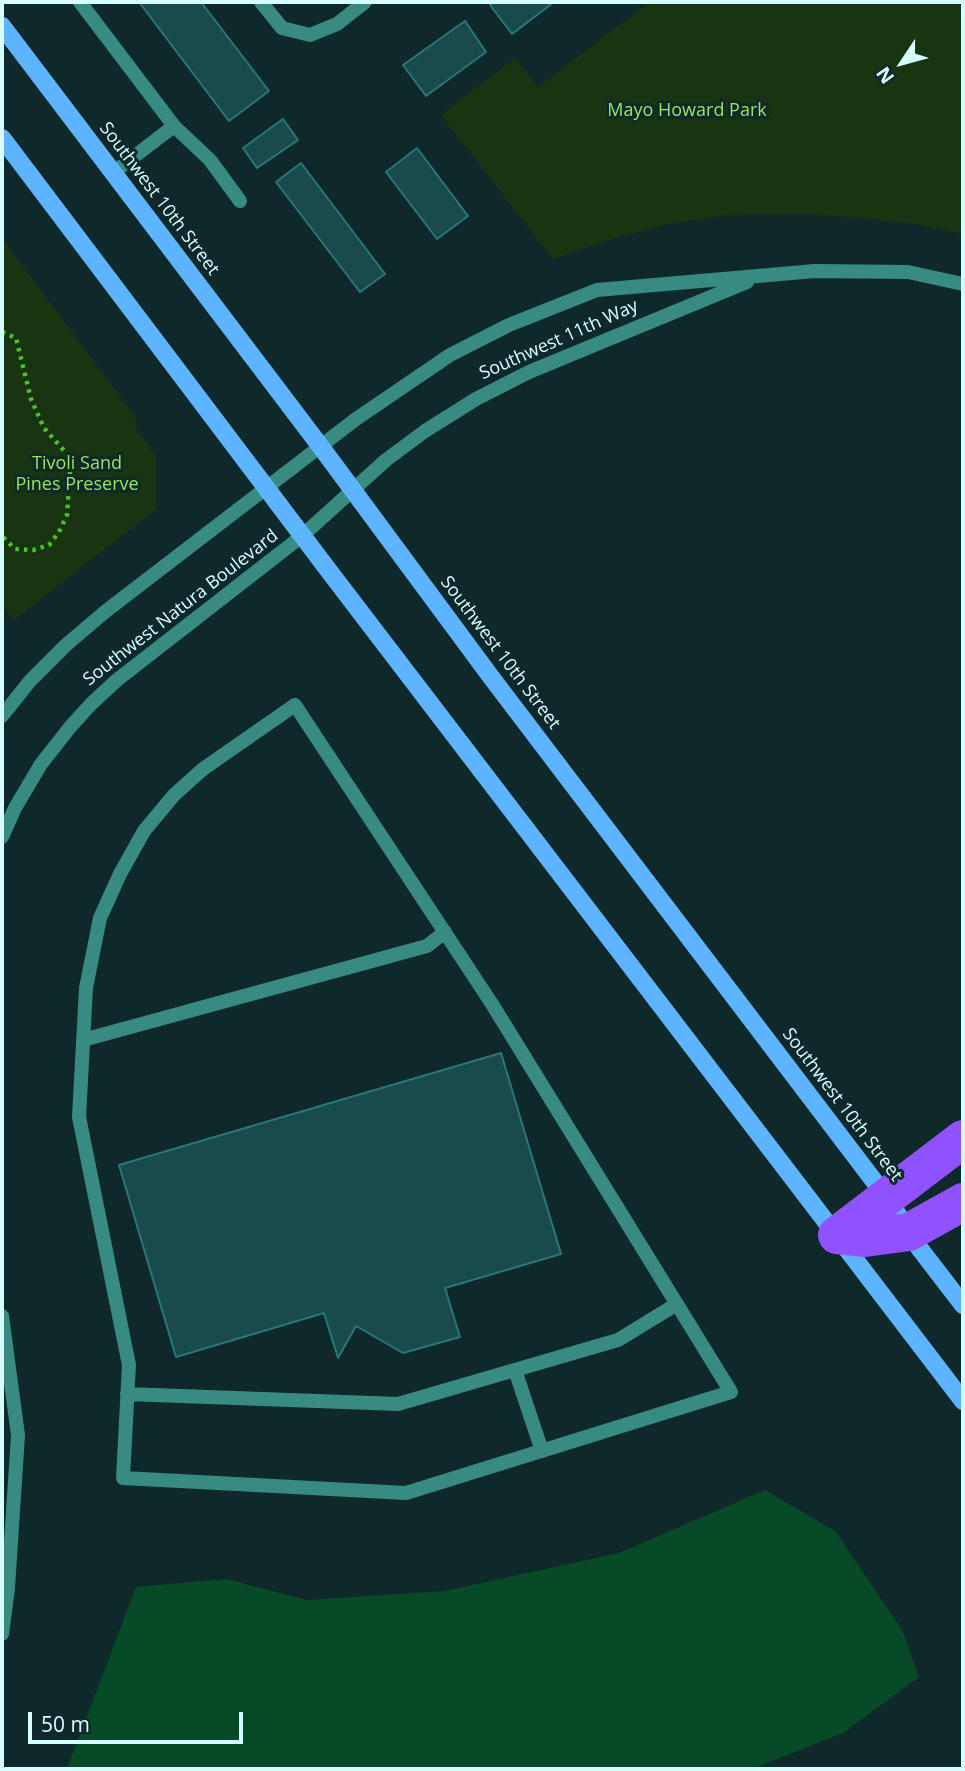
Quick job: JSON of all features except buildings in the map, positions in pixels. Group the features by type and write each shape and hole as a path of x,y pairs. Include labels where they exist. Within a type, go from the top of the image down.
{"highway":[{"path":"837,1235 963,1139"},
{"path":"837,1235 865,1238 909,1232 963,1202"}],"main road":[{"name":"Southwest 10th Street","path":"2,26 887,1198 963,1305"},
{"path":"2,138 302,536 963,1401"}],"street":[{"path":"80,2 174,126 210,160 240,201"},
{"path":"261,2 282,28 310,35 337,24 365,2"},
{"path":"114,172 174,126"},
{"name":"Southwest 11th Way","path":"321,447 356,419 450,355 545,309 597,290 815,271 908,272 963,284"},
{"name":"Southwest 11th Way","path":"353,491 406,445 476,399 564,356 761,276"},
{"path":"2,716 30,681 106,611 321,447"},
{"name":"Southwest Natura Boulevard","path":"2,837 15,808 41,764 91,704 134,666 302,536 353,491"},
{"path":"295,705 445,932 731,1392 406,1493 123,1478 129,1365 79,1116 86,988 100,918 144,831 174,795 203,769 295,705"},
{"path":"83,1041 427,946 445,932"},
{"path":"127,1394 398,1404 618,1340 677,1304"},
{"path":"2,1315 18,1434 8,1588 2,1634"},
{"path":"515,1370 542,1451"}],"path":[{"path":"2,332 16,338 31,399 44,428 67,454 70,471 67,515 49,545 33,550 15,549 2,536"}],"green space":[{"name":"Mayo Howard Park","path":"650,2 963,2 963,234 915,224 861,218 803,214 725,215 669,224 612,239 553,259 441,115 515,58 538,87"},
{"name":"Tivoli Sand Pines Preserve","path":"2,238 136,418 135,427 156,456 156,509 14,620 2,605"}],"shaded area":[{"path":"765,1490 836,1532 903,1632 919,1677 843,1733 752,1769 67,1769 136,1587 226,1579 307,1600 445,1591 619,1553"}]}
